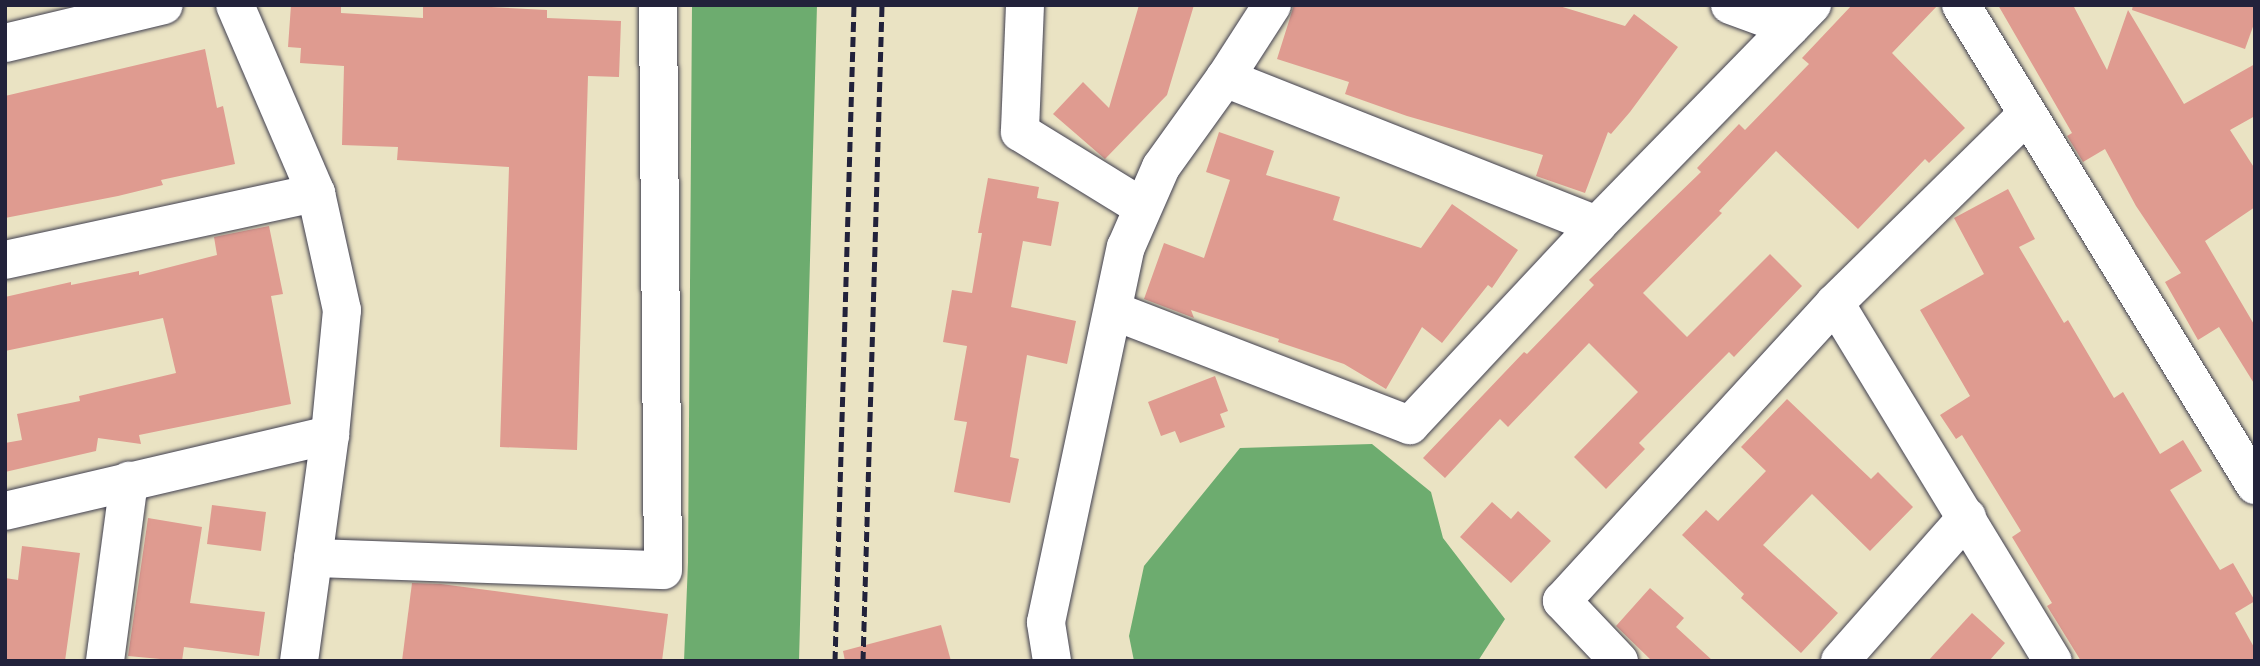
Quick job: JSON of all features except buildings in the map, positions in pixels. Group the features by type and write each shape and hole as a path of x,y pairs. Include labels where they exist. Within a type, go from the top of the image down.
{"street":[{"path":"5,43 164,5"},
{"path":"234,5 316,193 342,310 330,435 299,661"},
{"path":"313,558 663,570 658,5"},
{"path":"1025,5 1020,132 1142,207"},
{"path":"1052,661 1046,622 1126,247 1161,167 1225,78 1272,5"},
{"path":"1730,5 1801,16"},
{"path":"1961,5 2026,116 2255,485"},
{"path":"1114,311 1410,425 1597,225 1801,16"},
{"path":"1225,78 1597,225"},
{"path":"1619,661 1562,601 1835,303 2026,116"},
{"path":"5,260 316,193"},
{"path":"1835,303 2053,661"},
{"path":"5,511 330,435"},
{"path":"105,661 129,481"},
{"path":"1840,661 1967,517"}],"green space":[{"path":"692,5 817,5 799,661 684,661 688,562"},
{"path":"1372,444 1431,492 1443,538 1505,619 1478,661 1134,661 1129,636 1144,566 1240,448"}],"railway":[{"path":"835,661 854,5"},
{"path":"863,661 882,5"}]}
